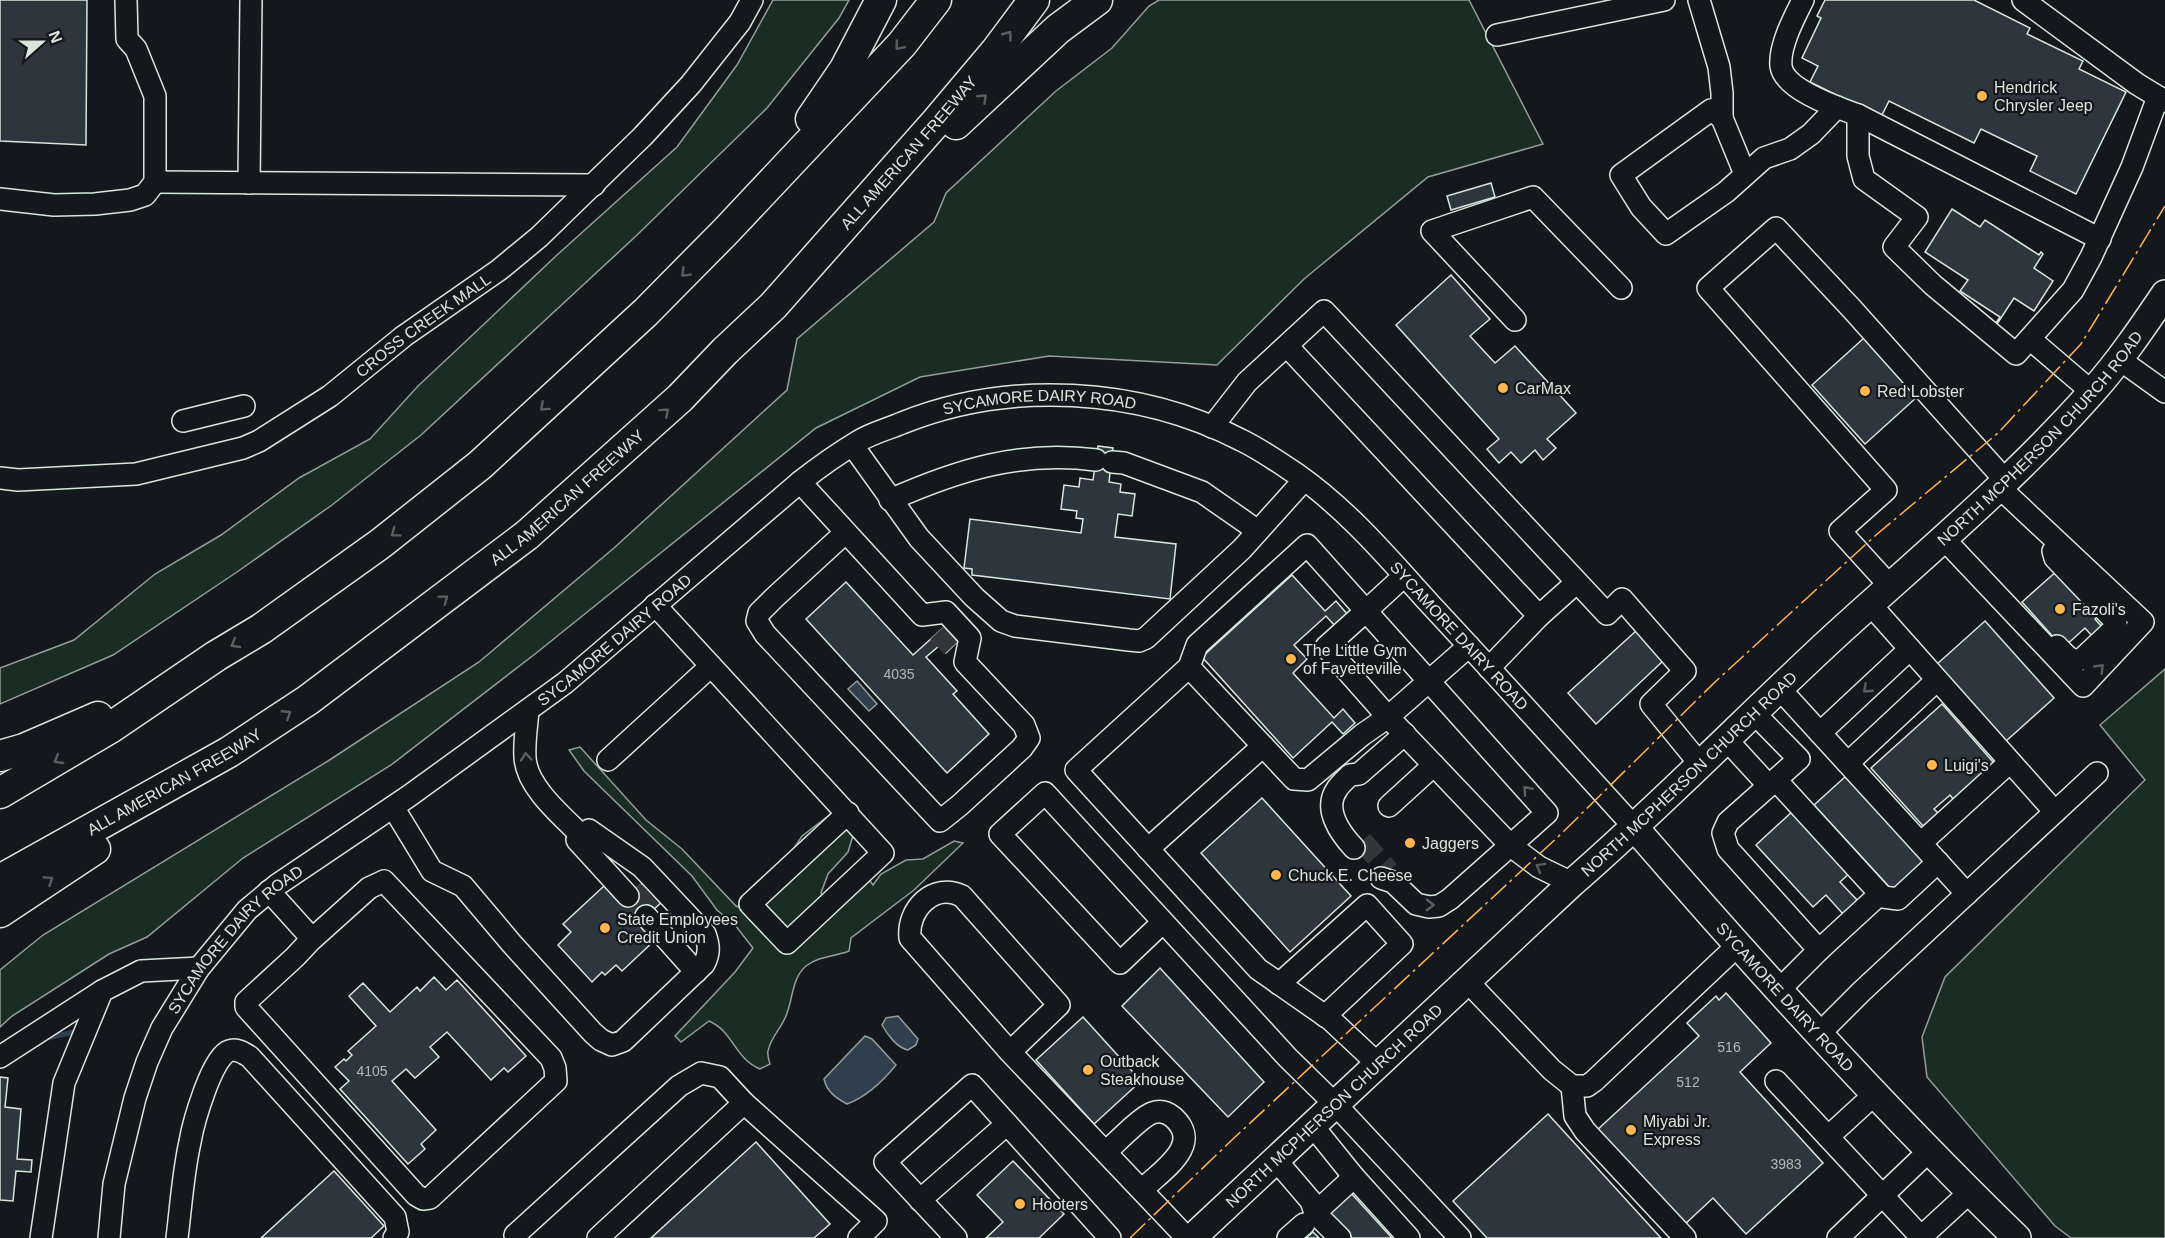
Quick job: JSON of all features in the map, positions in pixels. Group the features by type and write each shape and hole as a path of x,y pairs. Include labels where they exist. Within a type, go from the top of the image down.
{"highway":[{"path":"726,231 827,97 845,69 881,0"},
{"path":"0,793 110,728 195,670 261,629 436,501 471,472 646,312 726,231 902,44 936,0"},
{"name":"ALL AMERICAN FREEWAY","path":"0,880 230,752 308,700 527,535 680,398 773,306 938,122 1034,0"},
{"path":"819,254 1058,29 1097,0"},
{"path":"0,756 24,749 83,724 195,670"},
{"path":"0,912 93,850 166,789"}],"main road":[{"name":"NORTH MCPHERSON CHURCH ROAD","path":"1199,1235 1312,1125 1572,883 1635,828 1753,712 1944,539 2031,456 2092,392 2119,359 2165,294"},
{"name":"SYCAMORE DAIRY ROAD","path":"1635,828 1737,946 1970,1192 2017,1238"}],"street":[{"path":"0,199 54,205 95,204 130,200 145,195 155,182 155,96 136,49 127,39 126,0"},
{"path":"249,183 251,0"},
{"name":"CROSS CREEK MALL","path":"0,478 18,480 136,474 243,448 259,441 330,396 404,336 499,270 539,237 594,185 698,76 740,22 752,0"},
{"path":"1497,35 1664,0"},
{"path":"1699,0 1719,67 1722,118 1745,174"},
{"path":"1803,0 1789,28 1781,68 1790,82 2100,239"},
{"path":"1858,115 1858,156 1864,179 1917,217 1894,247 1933,285 2016,354 2073,290 2100,239 2162,99 2137,84 2023,0"},
{"path":"1722,118 1711,110 1621,174 1641,207 1666,234 1726,192 1764,158 1790,149 1812,134 1837,107"},
{"path":"155,182 594,185"},
{"path":"1515,320 1432,231 1533,197 1621,288"},
{"path":"1890,586 1840,531 1886,490 1708,288 1776,228 1852,309 2002,483 2050,535 2143,622 2083,686 1944,539"},
{"path":"1212,427 1247,382 1324,311 1607,615 1622,599 1685,670 1651,704 1700,764"},
{"path":"2030,339 2092,392"},
{"path":"1287,346 1539,616"},
{"path":"2119,359 2165,392"},
{"name":"SYCAMORE DAIRY ROAD","path":"109,1238 114,1184 135,1098 147,1062 162,1028 199,968 247,910 269,891 393,807 565,683 800,482 861,440 925,414 988,399 1055,394 1121,400 1184,416 1242,440 1304,480 1358,526 1635,828"},
{"path":"183,421 244,406"},
{"path":"852,446 919,538 974,597 1001,621 1015,626 1139,641 1146,638 1242,549 1304,480"},
{"path":"890,500 962,471 1017,460 1070,456 1124,463 1202,492 1258,531"},
{"path":"800,482 1024,725 1029,738 1023,748 940,821 765,634 757,621 759,614 774,598 846,532"},
{"path":"1378,1064 1325,1016 1258,969 1076,771 1189,667 1197,645 1306,545 1547,813 1450,899 1439,906 1429,907 1416,904 1388,877"},
{"path":"1404,576 1326,647 1388,717 1511,846 1539,867 1572,883"},
{"path":"1489,668 1539,616 1576,583"},
{"path":"1870,604 2055,812"},
{"path":"655,605 848,813 884,853 787,943 750,904 848,813"},
{"path":"922,615 946,612 970,638 951,647"},
{"path":"1189,667 1294,779 1308,780 1362,735 1388,717 1469,646"},
{"path":"1820,733 1910,649"},
{"path":"608,760 711,666"},
{"path":"1848,763 1937,680"},
{"path":"1779,688 1967,894"},
{"path":"528,710 525,759 533,782 545,799 630,894"},
{"path":"1753,712 1799,759 1728,822 1723,833 1725,841 1728,849 1819,950"},
{"path":"1358,845 1346,814 1345,805 1349,794 1360,783 1359,774 1405,734"},
{"path":"1726,739 1883,897 1898,899 1938,862"},
{"path":"1148,849 1263,746"},
{"path":"1921,843 2010,762"},
{"path":"1389,806 1434,765"},
{"path":"1820,1033 1862,991 2097,773"},
{"path":"1162,923 1120,963 1000,834 1045,793 1162,923 1460,1238"},
{"path":"393,807 432,871 463,886 512,944 601,1040 612,1045 623,1041 699,969 709,955 708,943 705,934 642,867 589,830 580,838"},
{"path":"384,881 551,1058 555,1068 556,1082 430,1198 423,1199 416,1195 246,1007 246,1002 310,941 369,888 377,882 384,881"},
{"path":"1010,1052 1059,1005 962,896 951,890 934,893 916,910 909,926 910,938 1010,1052 1142,1190 1199,1235"},
{"path":"269,891 306,932 310,941"},
{"path":"1779,990 1880,894"},
{"path":"1279,984 1367,905 1402,944 1325,1016"},
{"path":"649,914 699,969"},
{"path":"1467,981 1545,1062 1572,1086 1587,1086 1737,946"},
{"path":"0,1057 102,991 141,971 199,968"},
{"path":"41,1238 64,1083 102,991"},
{"path":"177,1238 190,1141 208,1083 220,1056 232,1050 241,1051 250,1057 394,1217 398,1232 394,1238"},
{"path":"517,1238 515,1235 679,1086 701,1073 720,1077 744,1103 876,1221 859,1238"},
{"path":"1776,1081 1921,1237 1970,1192"},
{"path":"956,1238 885,1162 972,1085 1102,1235"},
{"path":"1572,1086 1575,1116 1584,1131 1685,1238"},
{"path":"1828,1137 1876,1093"},
{"path":"598,1238 744,1103"},
{"path":"1106,1152 1150,1113 1161,1111 1170,1114 1179,1123 1186,1139 1183,1150 1142,1190"},
{"path":"921,1200 1007,1124"},
{"path":"1312,1125 1354,1177 1409,1238"},
{"path":"1838,1238 1930,1150"},
{"path":"1275,1160 1311,1201 1310,1218"},
{"path":"1288,1238 1354,1177"},
{"path":"1310,1218 1340,1238"}],"green space":[{"path":"773,0 849,0 839,18 767,108 636,236 421,435 332,505 113,655 0,704 0,668 74,640 155,574 221,535 299,478 370,439 418,386 557,255 677,147 737,65"},
{"path":"1159,0 1469,0 1543,144 1428,177 1304,279 1217,365 1049,356 920,377 816,428 535,654 391,765 243,858 147,937 109,954 12,1016 0,1027 0,970 43,935 328,761 479,662 614,548 787,390 797,339 934,222 946,193 1056,91 1112,48 1149,6"},
{"path":"2165,669 2165,1238 2071,1238 2055,1226 1927,1077 1922,1037 1945,977 2145,780 2100,725"},
{"path":"580,747 646,820 682,849 736,906 752,911 802,836 831,814 855,829 848,852 828,874 821,893 827,902 868,878 873,885 881,874 906,860 923,859 954,841 963,843 914,890 851,938 849,951 816,960 801,971 795,982 785,1018 770,1046 768,1054 770,1064 760,1069 751,1064 724,1032 709,1021 681,1042 675,1036 735,972 753,948 735,925 717,910 692,876 584,771 569,750"}],"water":[{"path":"857,681 877,704 869,711 848,689"},
{"path":"898,1016 918,1039 916,1045 908,1050 896,1044 882,1025 886,1018"},
{"path":"865,1036 872,1039 896,1065 874,1088 847,1104 832,1094 824,1079"}],"building":[{"path":"0,0 87,0 86,145 0,141"},
{"name":"Hendrick Chrysler Jeep","path":"1825,0 1974,0 2030,28 2027,34 2083,61 2079,69 2126,92 2076,194 2030,171 2037,156 1981,129 1974,143 1889,101 1881,117 1810,82 1818,66 1802,58 1821,18 1817,16"},
{"path":"1491,183 1495,197 1451,210 1447,196"},
{"path":"1952,209 1980,227 1985,220 2039,255 2041,252 2043,254 2034,268 2053,281 2034,311 2014,298 1997,324 2000,317 1960,291 1968,280 1925,252"},
{"name":"CarMax","path":"1451,275 1490,319 1470,336 1495,363 1515,346 1576,413 1547,439 1556,448 1543,460 1535,450 1521,463 1511,452 1499,463 1487,449 1499,439 1396,325"},
{"name":"Red Lobster","path":"1864,338 1917,397 1865,444 1812,385"},
{"path":"1098,446 1113,448 1109,482 1121,484 1120,492 1135,494 1132,516 1118,514 1115,537 1176,544 1170,599 972,575 972,569 964,568 970,519 1081,533 1083,519 1076,518 1077,511 1061,509 1064,485 1079,487 1080,478 1093,480"},
{"name":"Fazoli's","path":"2058,570 2099,616 2095,619 2103,628 2093,637 2085,628 2063,648 2022,602"},
{"path":"1292,575 1325,611 1336,601 1348,615 1335,626 1326,616 1294,645 1307,659 1293,673 1334,718 1343,709 1355,723 1343,734 1332,722 1293,758 1202,657"},
{"path":"846,582 913,655 943,628 956,643 946,653 939,646 926,657 957,691 953,694 989,734 947,773 806,619"},
{"path":"1985,621 2054,698 2005,742 1936,665"},
{"path":"1637,630 1664,660 1596,724 1568,693"},
{"name":"Luigi's","path":"1942,704 1994,763 1953,799 1950,795 1934,809 1938,813 1923,826 1871,768"},
{"path":"1846,776 1925,862 1893,891 1814,805"},
{"name":"Chuck E. Cheese","path":"1262,798 1351,896 1290,952 1201,853"},
{"path":"1795,809 1852,871 1840,882 1858,901 1843,914 1826,895 1813,907 1756,845"},
{"name":"State Employees Credit Union","path":"647,879 665,899 638,924 654,941 622,971 616,965 605,975 602,972 592,982 558,945 571,932 563,924 604,886 620,903"},
{"path":"1160,968 1264,1082 1228,1117 1122,1006"},
{"path":"434,977 446,990 457,980 526,1056 508,1072 504,1068 491,1080 447,1032 430,1047 439,1057 415,1078 406,1069 392,1081 436,1130 421,1144 425,1149 408,1164 340,1089 349,1081 335,1067 352,1055 348,1051 376,1026 349,996 363,983 390,1012 417,987 420,991"},
{"path":"1726,993 1771,1043 1740,1072 1823,1163 1746,1234 1713,1198 1683,1226 1596,1131 1699,1036 1687,1023 1716,996 1719,1000"},
{"name":"Outback Steakhouse","path":"1083,1017 1141,1081 1094,1124 1036,1060"},
{"path":"0,1077 8,1078 5,1107 21,1109 17,1159 32,1160 31,1172 16,1171 13,1201 0,1200"},
{"path":"1548,1114 1661,1238 1487,1238 1453,1201"},
{"path":"756,1142 830,1224 814,1238 651,1238"},
{"name":"Hooters","path":"1013,1161 1064,1214 1039,1238 986,1238 1003,1222 977,1195"},
{"path":"334,1171 384,1226 371,1238 261,1238"},
{"path":"1350,1192 1392,1238 1348,1238 1326,1214"},
{"path":"1313,1232 1319,1238 1306,1238"}],"waterway":[{"path":"43,1039 78,1031"}],"tunnel":[{"path":"938,632 952,647"},
{"path":"1362,841 1389,871"},
{"path":"633,891 652,911"}],"power":[{"path":"1130,1238 1234,1138 1561,834 1715,682 1876,535 1998,433 2081,344 2165,206"}],"place":[{"name":"Hendrick Chrysler Jeep","path":"1982,96"},
{"name":"CarMax","path":"1503,388"},
{"name":"Red Lobster","path":"1865,391"},
{"name":"Fazoli's","path":"2060,609"},
{"name":"The Little Gym of Fayetteville","path":"1291,659"},
{"name":"Luigi's","path":"1932,765"},
{"name":"Jaggers","path":"1410,843"},
{"name":"Chuck E. Cheese","path":"1276,875"},
{"name":"State Employees Credit Union","path":"605,928"},
{"name":"Outback Steakhouse","path":"1088,1070"},
{"name":"Miyabi Jr. Express","path":"1631,1130"},
{"name":"Hooters","path":"1020,1204"}]}
